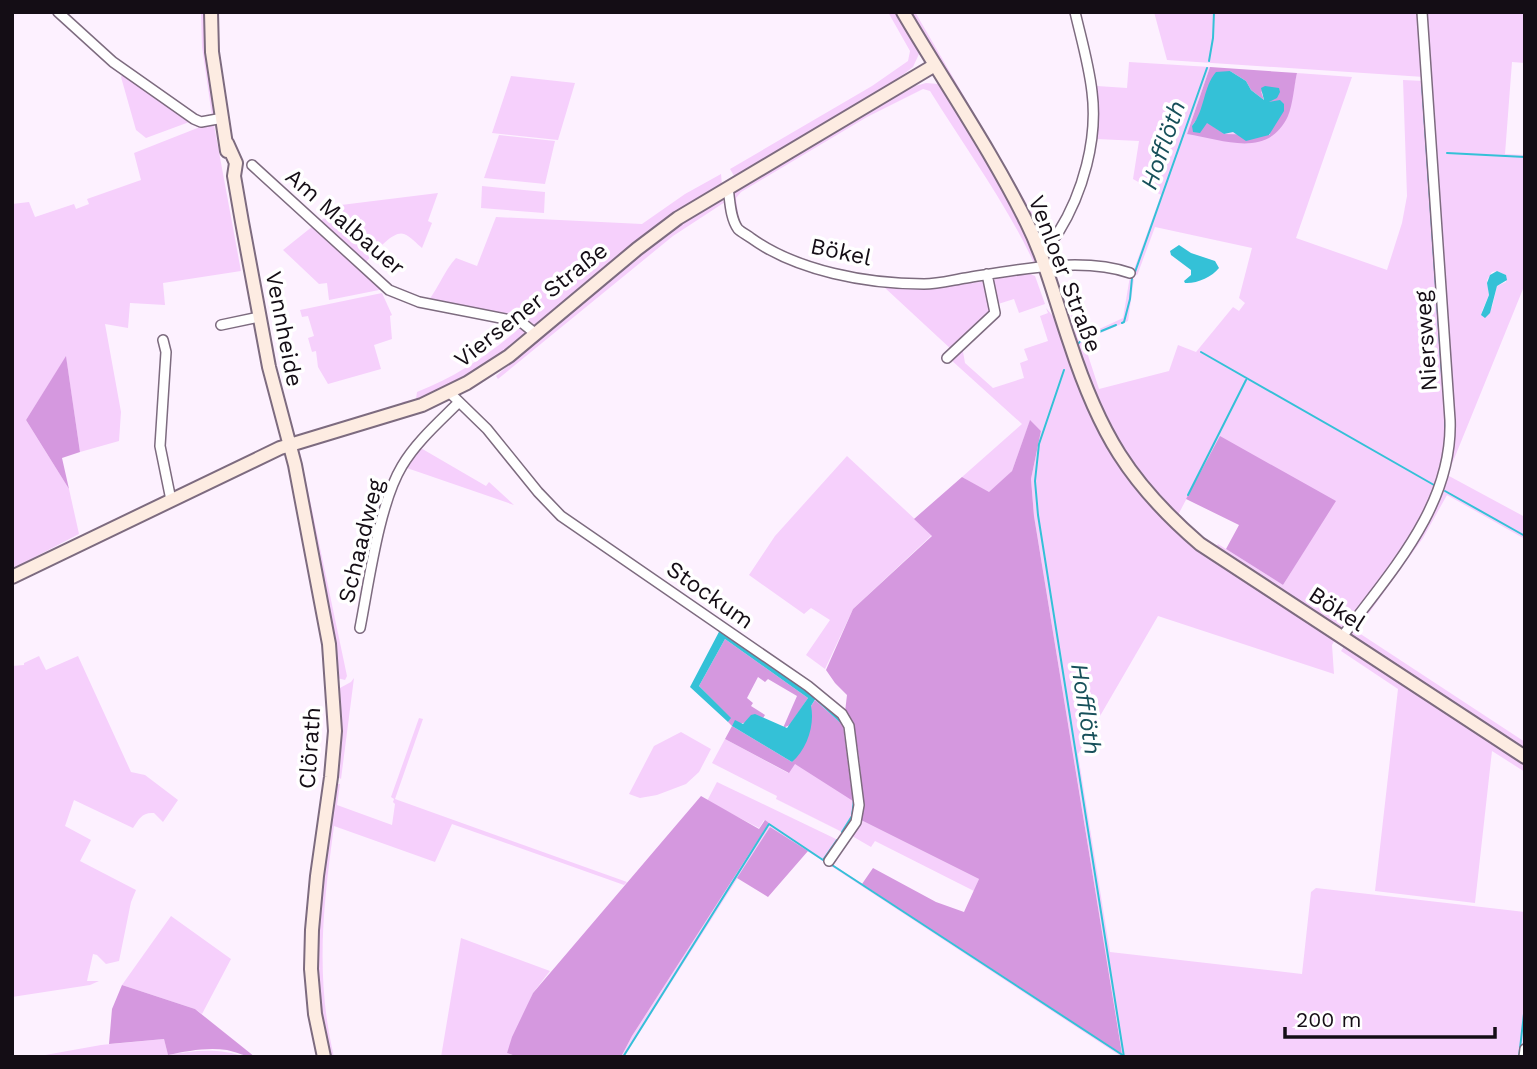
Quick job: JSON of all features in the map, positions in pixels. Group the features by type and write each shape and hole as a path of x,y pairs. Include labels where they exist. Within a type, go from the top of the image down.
{"main road":[{"name":"Vennheide","path":"211,12 212,52 227,143 236,163 234,176 259,317 271,377 289,444"},
{"name":"Venloer Straße","path":"904,12 1028,224 1097,415 1114,448 1137,482"},
{"name":"Viersener Straße","path":"12,577 289,444 454,398 536,334 654,235 934,65"},
{"name":"Clörath","path":"289,444 328,631 334,685 333,754 312,930 311,969 315,1014 324,1057"},
{"name":"Bökel","path":"1137,482 1167,515 1200,544 1525,757"}],"street":[{"path":"58,12 113,62 194,119 201,122 223,118"},
{"path":"1039,252 1057,235 1077,192 1088,158 1093,122 1092,92 1075,12"},
{"name":"Niersweg","path":"1342,637 1425,520 1443,480 1450,450 1422,12"},
{"name":"Am Malbauer","path":"252,165 389,290 419,302 521,322 536,334"},
{"name":"Bökel","path":"728,188 732,215 738,229 769,251 796,264 871,280 926,284 987,274 1090,265 1130,273"},
{"path":"947,358 995,313 987,274"},
{"path":"221,325 259,317"},
{"path":"163,340 166,352 160,450 171,500"},
{"name":"Schaadweg","path":"360,628 394,482 411,452 454,398"},
{"name":"Stockum","path":"454,398 487,429 561,516 785,670 842,714 849,726 859,805 856,822 829,861"},
{"path":"1524,1057 1525,1049"}],"shaded area":[{"path":"201,12 207,12 217,111 212,116 202,47"},
{"path":"888,12 897,12 919,54 913,67 891,84 736,179 730,169 872,86 908,61 910,51"},
{"path":"909,12 915,12 1045,235 1040,236 1034,230"},
{"path":"1154,12 1419,12 1424,77 1167,60"},
{"path":"1427,12 1525,12 1525,63 1512,62 1505,154 1525,155 1525,284 1452,464 1455,416","holes":["1492,272 1506,275 1506,282 1497,286 1492,307 1482,311 1489,295 1487,280"]},
{"path":"1129,62 1210,67 1187,134 1288,115 1297,73 1352,77 1296,238 1387,270 1402,223 1407,196 1403,80 1424,81 1448,416 1447,451 1426,516 1346,628 1341,630 1215,548 1218,544 1283,585 1335,501 1188,496 1174,518 1137,474 1099,411 1074,344 1075,327 1070,313 1082,337 1123,318 1130,276 1134,279 1128,321 1087,339 1084,343 1099,389 1169,371 1178,345 1196,352 1233,307 1239,311 1245,303 1239,298 1252,248 1155,227 1137,275 1133,272 1161,195 1133,179 1139,141 1097,139 1097,86 1127,88"},
{"path":"1210,67 1297,73 1288,116 1269,138 1244,143 1187,134","holes":["1230,71 1246,81 1251,90 1264,100 1261,91 1270,103 1270,135 1224,134 1207,122 1192,126"]},
{"path":"124,73 192,121 146,138 136,130 121,77"},
{"path":"511,76 575,83 558,140 492,133"},
{"path":"926,83 938,84 996,173 1036,256 1034,263 985,176 930,91 923,89 867,117 741,192 736,198 739,222 732,198 737,186 908,88"},
{"path":"214,125 241,271 163,283 165,305 130,303 128,328 105,324 121,412 119,441 80,452 66,357 26,420 69,489 79,534 12,569 12,204 29,202 35,217 74,204 76,209 89,204 87,199 141,180 134,153 200,127"},
{"path":"499,135 555,141 545,184 484,178"},
{"path":"721,174 722,185 538,328 528,320 428,301 456,258 477,266 496,217 642,224 685,194"},
{"path":"482,186 545,192 544,213 481,208"},
{"path":"438,193 428,221 432,223 422,248 409,236 394,235 364,264 318,223 341,205"},
{"path":"716,199 725,202 673,236 498,379 496,376 642,250"},
{"path":"313,226 384,289 329,300 327,283 319,284 283,250"},
{"path":"1030,274 1035,276 1045,304 1019,313 1014,299 995,305 991,286 996,278"},
{"path":"986,281 993,312 952,350 884,287 928,289"},
{"path":"382,293 392,315 392,339 374,345 381,369 328,384 318,367 316,351 312,352 308,338 314,336 308,316 302,317 300,310"},
{"path":"1046,308 1059,323 1074,364 1155,508 1336,638 1332,645 1334,674 1158,616 1078,754 1110,952 1302,974 1311,892 1316,888 1525,912 1525,1022 1521,1057 1122,1057 831,866 832,864 1122,1053 1034,516 1031,479 1041,431 1030,421 1012,471 989,493 962,477 1022,424 950,359 962,346 965,363 993,388 1024,378 1020,363 1028,360 1024,349 1048,341 1040,316 1048,313"},
{"path":"522,326 529,336 473,377 405,407 402,402 416,399 417,392 472,364"},
{"path":"66,356 80,452 62,458 69,489 26,420"},
{"path":"1030,420 1041,431 1031,479 1034,516 1122,1054 862,884 873,868 936,902 964,912 979,879 861,820 860,764 855,734 845,712 847,695 826,670 853,609 932,536 914,519 962,477 989,492 1012,471"},
{"path":"1220,436 1336,501 1283,585 1226,549 1239,525 1186,499"},
{"path":"419,447 486,486 489,482 514,505 404,467"},
{"path":"299,448 347,676 345,680 337,678 296,450"},
{"path":"847,456 932,535 853,609 825,669 806,655 830,620 811,608 804,614 749,575 775,536"},
{"path":"1449,476 1525,517 1525,539 1447,495 1423,538 1356,631 1525,742 1525,752 1350,635"},
{"path":"725,639 808,698 790,725 783,728 797,696 768,679 765,682 758,677 747,698 753,703 751,706 765,715 763,718 752,715 747,722 732,726 728,722 730,718 699,686"},
{"path":"1345,645 1525,762 1525,772 1492,751 1475,903 1375,891 1398,689 1341,651"},
{"path":"39,656 46,670 78,656 131,772 145,775 178,800 163,822 154,813 146,814 133,828 74,800 65,826 91,840 80,861 136,890 119,961 106,964 93,954 87,981 99,981 90,985 12,997 12,666 24,665"},
{"path":"354,678 341,779 337,776 338,689"},
{"path":"816,698 845,724 856,804 853,817 844,833 712,763 725,739 788,773 794,763 852,789 843,725 815,700"},
{"path":"815,700 843,725 853,801 795,764 789,773 725,739 732,726 792,762"},
{"path":"419,718 423,719 395,799 627,882 624,885 452,824 435,862 334,826 323,942 324,999 334,1057 327,1057 320,1022 315,943 335,784 340,784 337,805 392,825 395,804 391,797"},
{"path":"681,732 711,749 699,772 686,784 657,795 640,798 629,794 654,746"},
{"path":"717,782 838,840 825,859 826,863 770,827 624,1057 621,1057 769,823 764,820 759,828 707,801"},
{"path":"701,796 759,829 765,820 769,823 621,1057 518,1057 507,1053 533,993"},
{"path":"861,820 979,879 974,891 875,841 871,847 852,836"},
{"path":"770,827 808,851 768,897 737,878"},
{"path":"171,916 231,959 202,1014 195,1009 122,985"},
{"path":"461,938 550,971 533,993 507,1053 518,1057 441,1057"},
{"path":"122,985 195,1009 255,1057 212,1049 168,1055 164,1039 109,1044 112,1009"},
{"path":"164,1039 168,1055 207,1051 246,1057 34,1057 101,1045"}],"water":[{"path":"1230,71 1246,81 1251,90 1264,100 1261,88 1279,88 1277,98 1269,102 1280,100 1284,104 1284,111 1269,135 1246,141 1233,132 1224,134 1207,123 1200,133 1193,132 1192,126 1212,78 1216,72"},
{"path":"1179,245 1191,253 1215,261 1219,268 1204,279 1185,283 1191,270 1171,255 1170,251"},
{"path":"1497,271 1506,275 1507,280 1497,286 1490,313 1485,318 1481,315 1489,295 1487,283 1490,275"},
{"path":"721,628 816,698 811,706 809,736 792,762 732,726 735,720 743,724 755,714 787,728 808,698 725,639 699,686 731,718 728,722 690,687"}],"waterway":[{"name":"Hofflöth","path":"1209,61 1214,12"},
{"name":"Hofflöth","path":"1135,272 1207,68"},
{"path":"1422,82 1442,374"},
{"path":"1447,153 1525,157"},
{"name":"Hofflöth","path":"1122,323 1130,299 1132,278"},
{"name":"Hofflöth","path":"1078,344 1082,339 1116,325"},
{"path":"1201,352 1434,485"},
{"name":"Hofflöth","path":"1064,370 1039,444 1035,481 1038,515 1124,1057"},
{"path":"1188,495 1246,380"},
{"path":"1445,415 1445,437"},
{"path":"1445,491 1525,536"},
{"path":"817,700 842,723"},
{"path":"842,832 852,816 854,800"},
{"path":"623,1057 769,824 823,860 837,840"},
{"path":"832,865 1124,1056"},
{"path":"1519,1057 1525,1005"}]}
